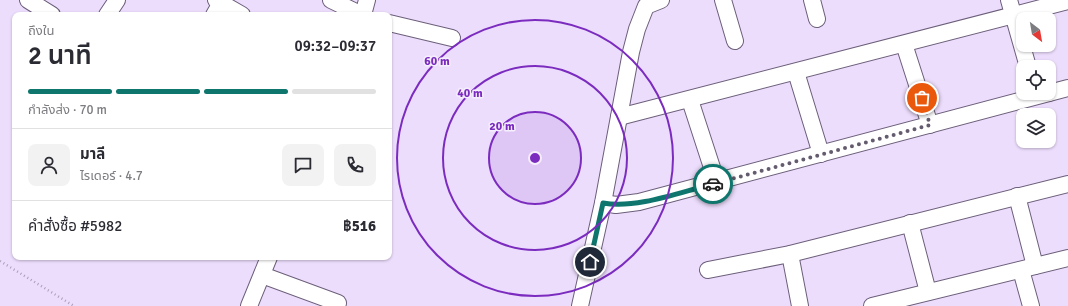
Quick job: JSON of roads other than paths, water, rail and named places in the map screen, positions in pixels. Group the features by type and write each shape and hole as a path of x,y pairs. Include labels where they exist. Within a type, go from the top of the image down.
{"street":[{"path":"28,0 47,12"},
{"path":"109,12 117,0"},
{"path":"331,0 357,12"},
{"path":"364,12 367,0"},
{"path":"580,306 603,203 637,29 646,6 661,0"},
{"path":"723,0 735,41"},
{"path":"812,0 817,19"},
{"path":"1009,0 1026,60"},
{"path":"620,117 1068,1"},
{"path":"217,6 234,12"},
{"path":"392,24 452,38"},
{"path":"904,44 930,125"},
{"path":"796,72 821,154"},
{"path":"1056,91 1068,88"},
{"path":"690,100 717,182"},
{"path":"603,203 616,205 640,202 1020,100"},
{"path":"708,270 790,254 1068,184"},
{"path":"1017,196 1028,268 1030,306"},
{"path":"910,223 919,298"},
{"path":"790,254 800,306"},
{"path":"872,306 919,298 1068,258"},
{"path":"249,306 269,260"},
{"path":"262,275 338,303"}]}
